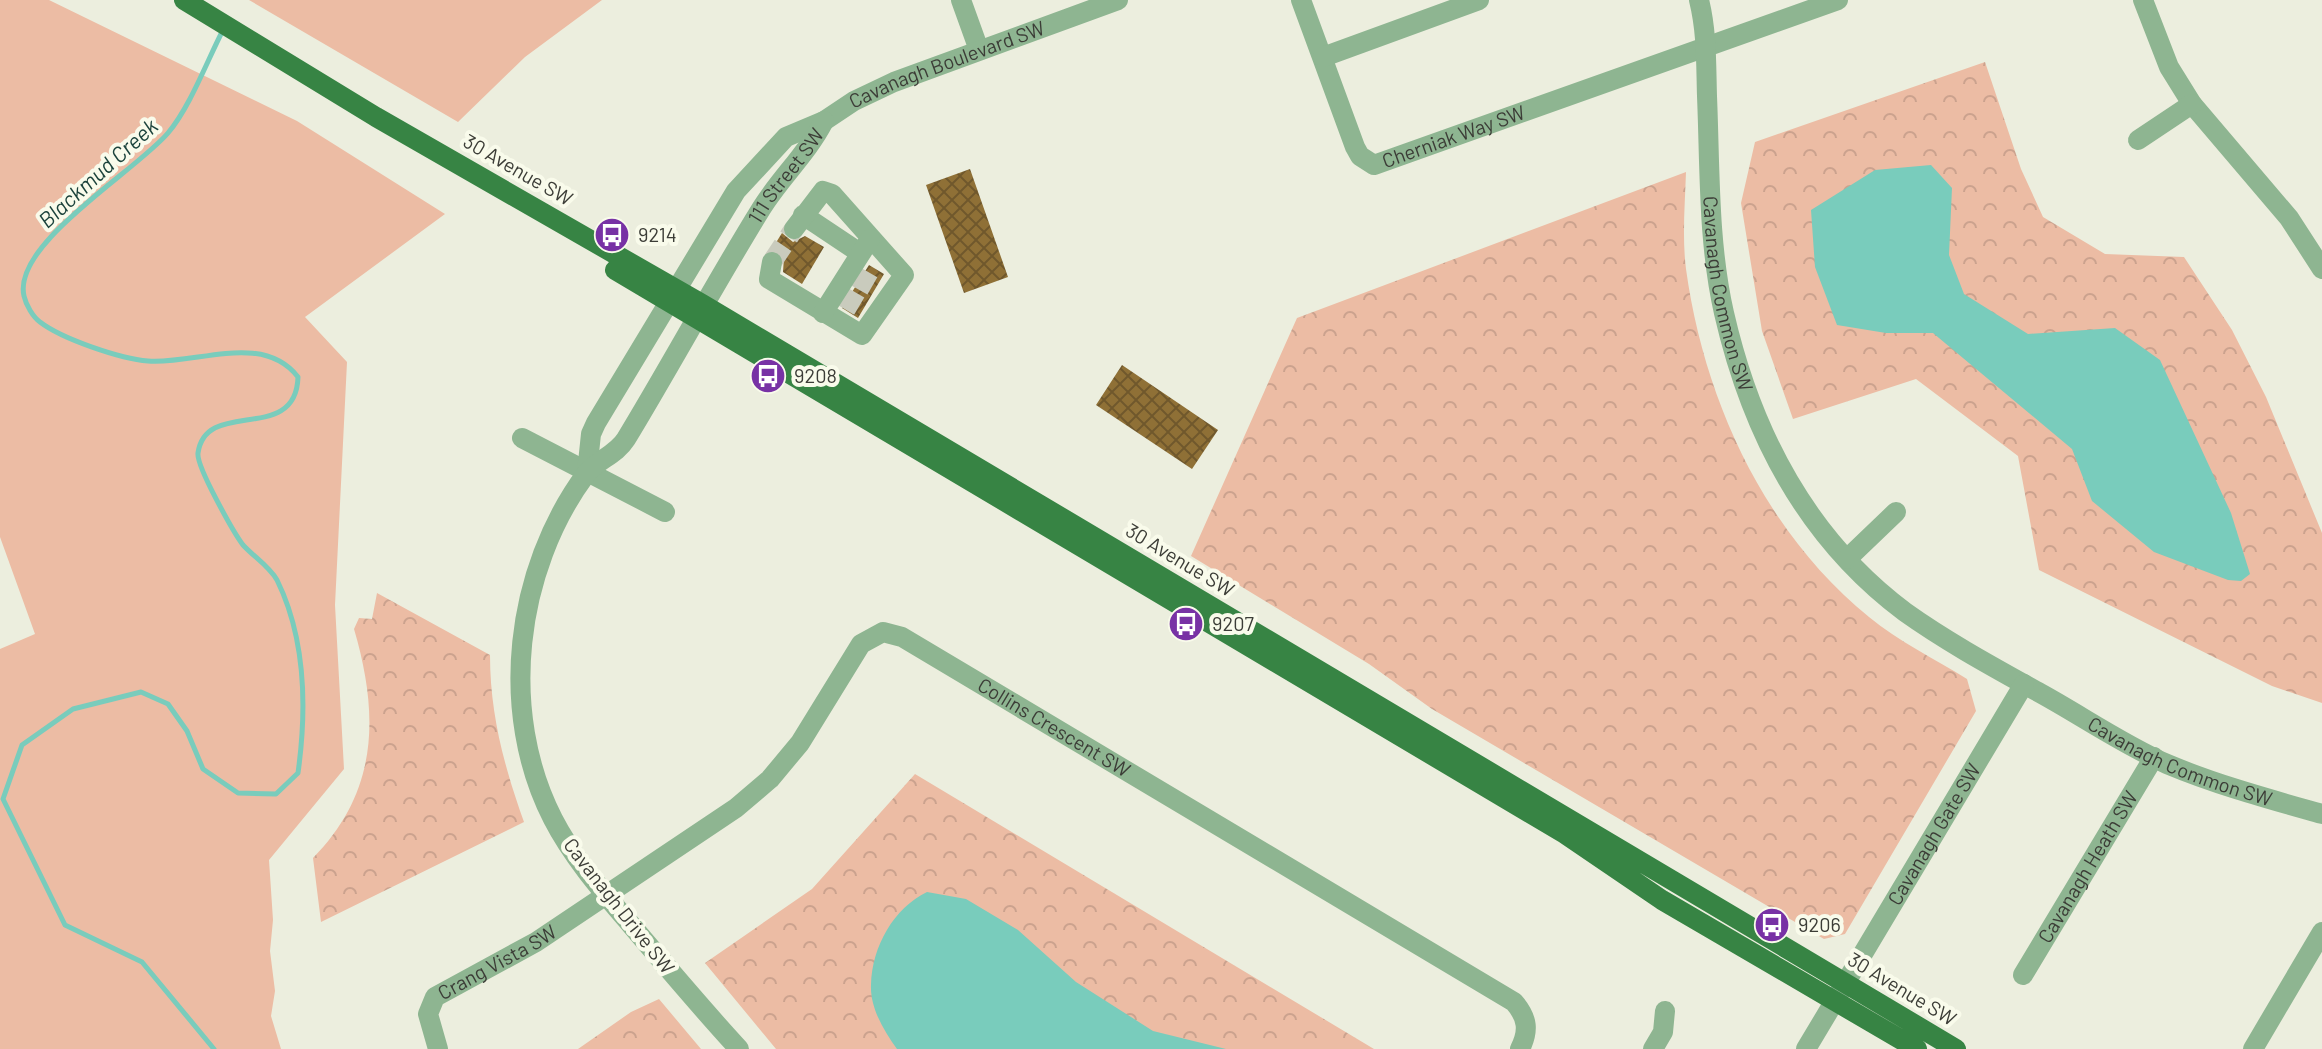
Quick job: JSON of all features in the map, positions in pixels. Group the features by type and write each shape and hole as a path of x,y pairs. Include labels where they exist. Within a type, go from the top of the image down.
{"main road":[{"name":"30 Avenue SW","path":"184,0 673,296 1840,991 1956,1049"},
{"name":"30 Avenue SW","path":"1840,991 1917,1049"}],"street":[{"path":"961,0 979,50"},
{"name":"Cavanagh Boulevard SW","path":"824,121 873,91 1118,0"},
{"name":"Cherniak Way SW","path":"1301,0 1355,147 1360,156 1374,165 1706,48"},
{"path":"1323,57 1479,0"},
{"name":"Cavanagh Common SW","path":"1699,0 1706,48 1717,262 1723,311 1737,364 1772,455 1793,492 1847,559 1906,613 2154,757 2249,794 2322,814"},
{"path":"1706,48 1838,0"},
{"path":"2143,0 2169,67 2192,104 2289,218 2322,269"},
{"path":"2138,140 2192,104"},
{"name":"111 Street SW","path":"673,296 752,170 786,137 824,121"},
{"name":"111 Street SW","path":"699,310 772,191 803,156 824,121"},
{"path":"772,262 769,279 862,335 870,312 883,292 911,271 865,246 798,222 823,191 832,194 865,246"},
{"path":"823,313 839,295 865,246"},
{"name":"Cavanagh Drive SW","path":"587,472 591,434 596,423 673,296"},
{"name":"Cavanagh Drive SW","path":"699,310 624,443 587,472 561,518 527,605 519,678 527,744 538,784 572,850 606,896 739,1049"},
{"path":"522,438 665,512"},
{"path":"1847,559 1896,512"},
{"name":"Collins Crescent SW","path":"606,896 718,821 770,779 811,728 861,644 875,633 892,633 1514,1002 1526,1020 1526,1038 1520,1049"},
{"name":"Cavanagh Gate SW","path":"1840,991 2024,684"},
{"name":"Cavanagh Heath SW","path":"2023,975 2154,757"},
{"name":"Crang Vista SW","path":"438,1049 428,1014 435,997 524,950 606,896"},
{"path":"2253,1049 2322,932"},
{"path":"1806,1049 1840,991"},
{"path":"1653,1049 1663,1032 1665,1011"}],"green space":[{"path":"0,0 49,0 297,121 445,214 305,317 347,362 335,605 344,769 269,860 273,920 270,951 275,991 271,1016 281,1049 0,1049 0,649 35,634 0,537"},
{"path":"249,0 602,0 525,57 458,122"},
{"path":"1985,62 2021,169 2043,217 2105,254 2184,257 2232,330 2266,397 2322,533 2322,703 2272,686 2039,570 2018,456 1916,379 1793,419 1762,331 1741,203 1755,142"},
{"path":"1686,172 1685,257 1695,318 1724,415 1745,461 1770,505 1799,546 1832,583 1880,626 1967,679 1976,711 1845,934 1824,939 1432,709 1369,664 1191,556 1297,318"},
{"path":"377,593 490,655 492,698 500,740 524,822 321,922 313,858 335,832 351,806 362,779 368,750 369,721 362,660 354,629 359,618 372,619"},
{"path":"915,774 1374,1049 776,1049 705,963 812,889"},
{"path":"659,999 701,1049 578,1049 631,1012"}],"water":[{"path":"1931,165 1952,188 1949,255 1964,294 2028,334 2115,328 2160,360 2231,513 2250,574 2241,581 2228,580 2154,552 2092,501 2072,449 1933,333 1886,333 1837,325 1815,267 1811,210 1875,170"},
{"path":"927,892 966,899 1018,930 1076,982 1153,1031 1226,1049 897,1049 875,1011 871,994 872,970 880,943 895,918"}],"building":[{"path":"970,169 1008,277 964,293 926,185"},
{"path":"782,233 793,242 805,236 824,247 802,284 783,272 784,257 772,249"},
{"path":"869,265 884,274 858,318 842,308"},
{"path":"1122,365 1218,430 1192,469 1096,405"}],"waterway":[{"name":"Blackmud Creek","path":"214,1049 142,962 65,925 3,799 22,745 73,709 141,692 168,704 187,731 203,769 238,793 276,794 298,773 303,724 302,674 287,603 274,575 243,545 232,527 209,485 198,453 205,436 217,427 283,410 293,397 298,377 283,363 247,353 148,361 108,352 62,335 40,322 24,296 25,276 37,254 56,232 168,133 191,97 223,30"}],"tunnel":[{"path":"772,262 794,229"},
{"path":"855,276 876,288"},
{"path":"842,296 864,309"}],"place":[{"name":"9214","path":"612,235"},
{"name":"9208","path":"768,376"},
{"name":"9207","path":"1186,624"},
{"name":"9206","path":"1772,925"}]}
